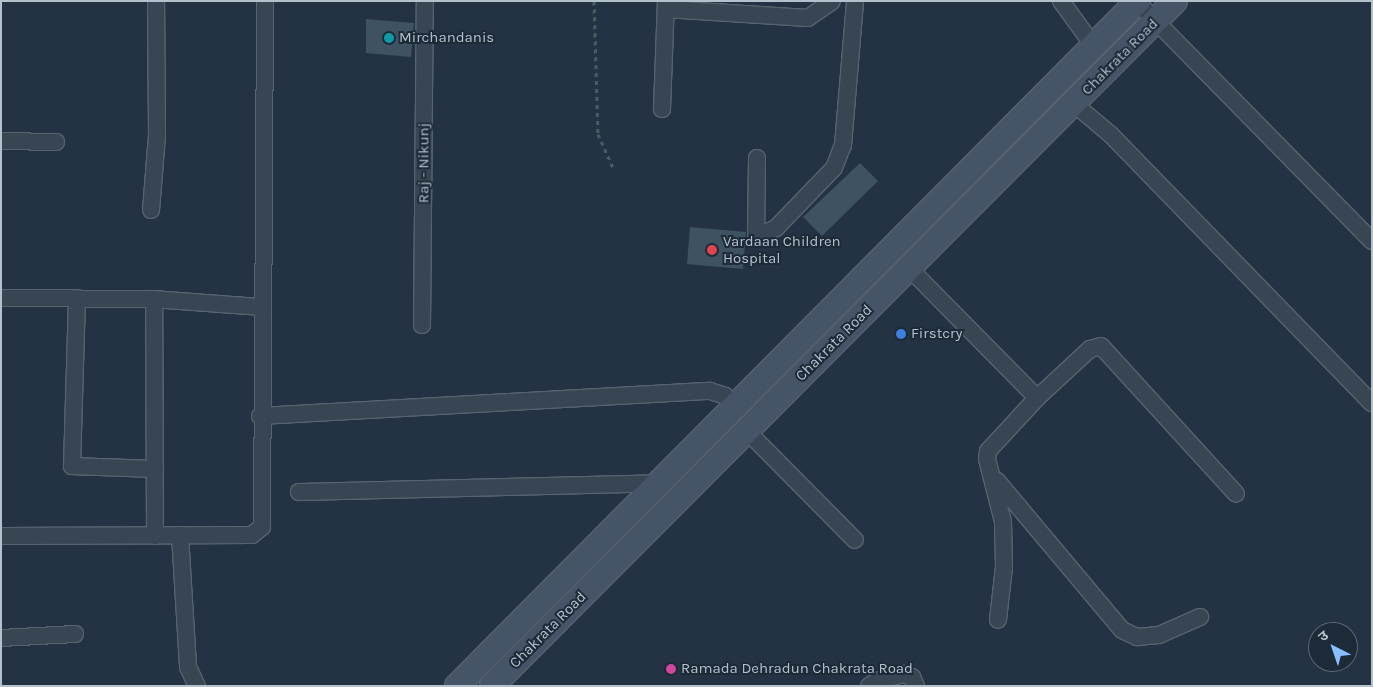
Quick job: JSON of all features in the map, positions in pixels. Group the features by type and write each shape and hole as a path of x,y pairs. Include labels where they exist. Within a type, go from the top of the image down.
{"main road":[{"name":"Chakrata Road","path":"457,686 737,407 1137,1"},
{"name":"Chakrata Road","path":"492,686 1175,1"}],"street":[{"path":"151,210 157,135 156,1"},
{"path":"1,536 252,535 262,527 260,416 265,1"},
{"name":"Raj - Nikunj","path":"422,325 425,1"},
{"path":"662,109 666,5 808,18 832,1"},
{"path":"757,158 756,237 776,228 834,168 843,145 855,1"},
{"path":"1061,1 1093,45"},
{"path":"1137,1 1372,241"},
{"path":"1073,103 1111,135 1372,403"},
{"path":"1,141 56,142"},
{"path":"909,268 1037,398"},
{"path":"1,298 154,299 261,308"},
{"path":"77,298 72,466 155,468"},
{"path":"154,299 156,536"},
{"path":"998,620 1004,567 1003,522 994,478 987,459 988,451 1037,398 1090,349 1101,346 1236,494"},
{"path":"260,416 710,391 725,396 737,407"},
{"path":"747,431 855,540"},
{"path":"994,478 1122,630 1137,637 1159,635 1200,617"},
{"path":"299,492 661,483"},
{"path":"180,535 188,667 197,686"},
{"path":"1,638 75,634"},
{"path":"869,686 904,674 912,677 916,686"}],"path":[{"path":"594,1 598,134 614,167"}],"building":[{"name":"Mirchandanis","path":"366,19 414,23 411,57 366,53"},
{"path":"860,163 878,181 822,236 803,217"},
{"path":"690,227 746,232 743,269 687,264"}],"place":[{"name":"Mirchandanis","path":"389,38"},
{"name":"Vardaan Children Hospital","path":"712,250"},
{"name":"Firstcry","path":"901,334"},
{"name":"Ramada Dehradun Chakrata Road","path":"671,669"}]}
